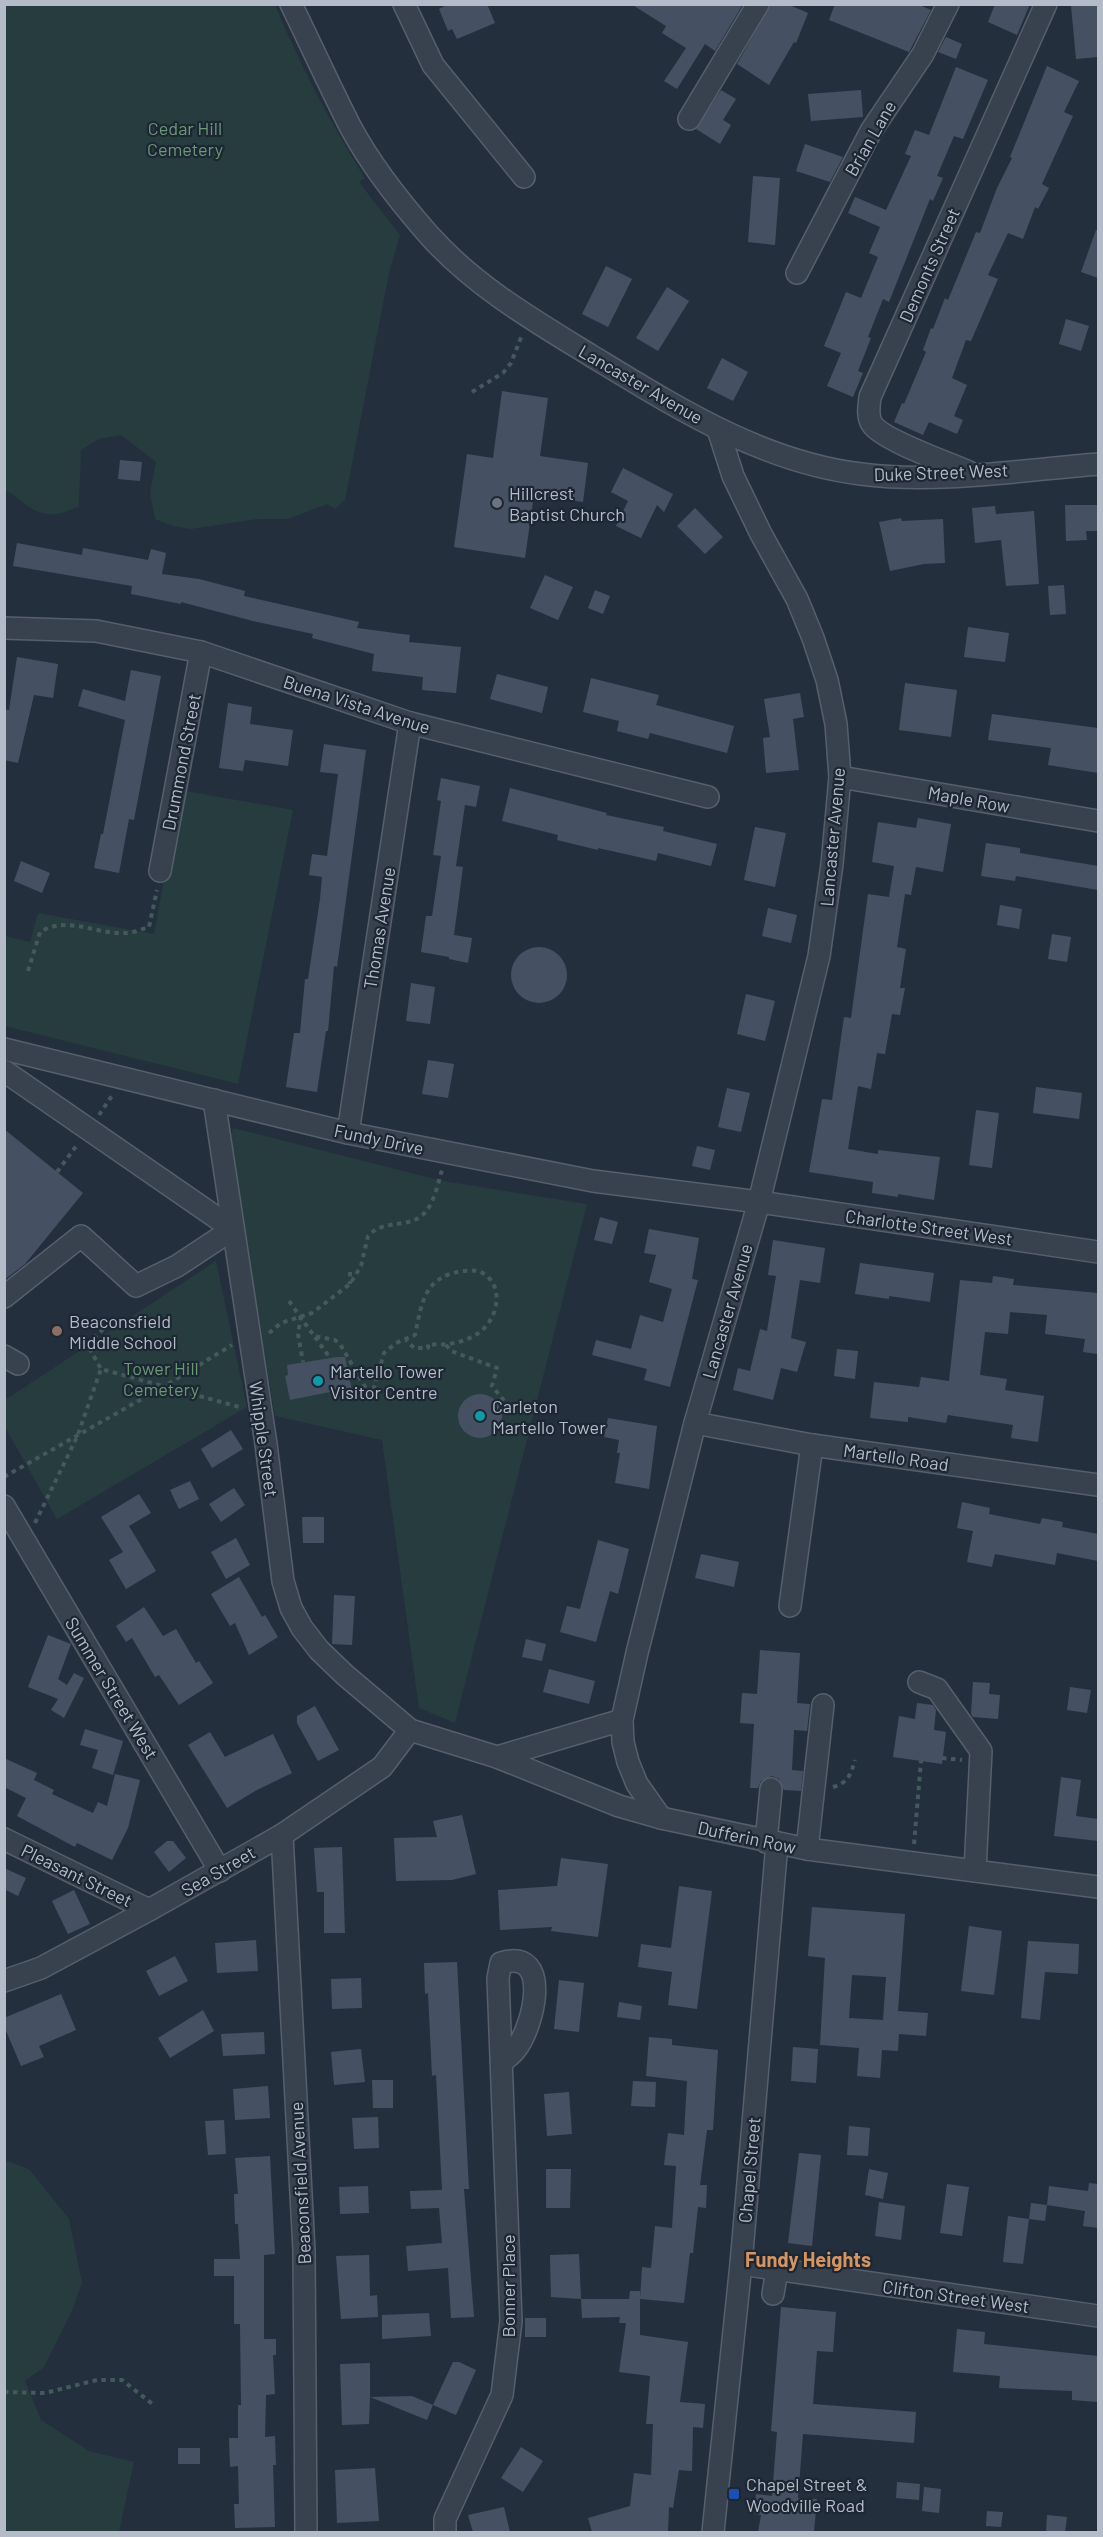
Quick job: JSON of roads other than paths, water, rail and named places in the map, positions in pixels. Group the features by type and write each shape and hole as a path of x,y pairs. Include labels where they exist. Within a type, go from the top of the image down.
{"street":[{"name":"Lancaster Avenue","path":"291,4 351,129 373,164 427,233 448,255 482,284 531,319 718,429 733,476 761,534 797,599 813,638 836,724 840,777 832,864 819,956 759,1202 695,1423 622,1720 623,1742 628,1762 637,1784 661,1818"},
{"path":"404,4 433,65 524,177"},
{"path":"689,119 758,4"},
{"name":"Brian Lane","path":"797,273 871,131 924,54 948,4"},
{"name":"Demonts Street","path":"973,474 883,435 872,424 868,411 870,397 1046,4"},
{"name":"Duke Street West","path":"718,429 757,447 808,464 858,474 913,477 1098,464"},
{"name":"Buena Vista Avenue","path":"4,628 96,631 201,652 410,723 708,796"},
{"name":"Drummond Street","path":"160,871 201,652"},
{"name":"Thomas Avenue","path":"348,1133 410,723"},
{"name":"Maple Row","path":"840,777 1098,821"},
{"name":"Fundy Drive","path":"4,1049 348,1133 593,1182 759,1202"},
{"path":"4,1071 234,1229 177,1266 136,1286 81,1236 4,1297"},
{"name":"Whipple Street","path":"214,1100 261,1413 282,1581 291,1608 302,1628 319,1650 410,1730"},
{"name":"Charlotte Street West","path":"759,1202 1098,1252"},
{"name":"Martello Road","path":"695,1423 812,1445 1098,1485"},
{"path":"790,1606 812,1445"},
{"name":"Summer Street West","path":"4,1506 220,1871"},
{"path":"919,1683 937,1689 981,1751 975,1871"},
{"path":"807,1849 823,1705"},
{"path":"497,1757 622,1720"},
{"name":"Dufferin Row","path":"410,1730 497,1757 619,1806 661,1818 807,1849 1098,1887"},
{"name":"Sea Street","path":"4,1981 41,1968 282,1835 382,1767 410,1730"},
{"name":"Chapel Street","path":"713,2532 741,2264 772,1842 771,1789"},
{"name":"Beaconsfield Avenue","path":"282,1835 303,2250 306,2532"},
{"name":"Pleasant Street","path":"4,1839 149,1910"},
{"name":"Bonner Place","path":"445,2532 445,2519 502,2396 510,2332 501,2062"},
{"name":"Clifton Street West","path":"741,2264 1098,2316"},
{"path":"773,2294 777,2270"}],"place":[{"name":"Hillcrest Baptist Church","path":"497,503"},
{"name":"Beaconsfield Middle School","path":"57,1331"},
{"name":"Martello Tower Visitor Centre","path":"318,1381"},
{"name":"Carleton Martello Tower","path":"480,1416"},
{"name":"Chapel Street & Woodville Road","path":"734,2494"}],"district":[{"name":"Fundy Heights","path":"808,2259"}],"park label":[{"name":"Cedar Hill Cemetery","path":"185,138"},
{"name":"Tower Hill Cemetery","path":"161,1378"}]}
